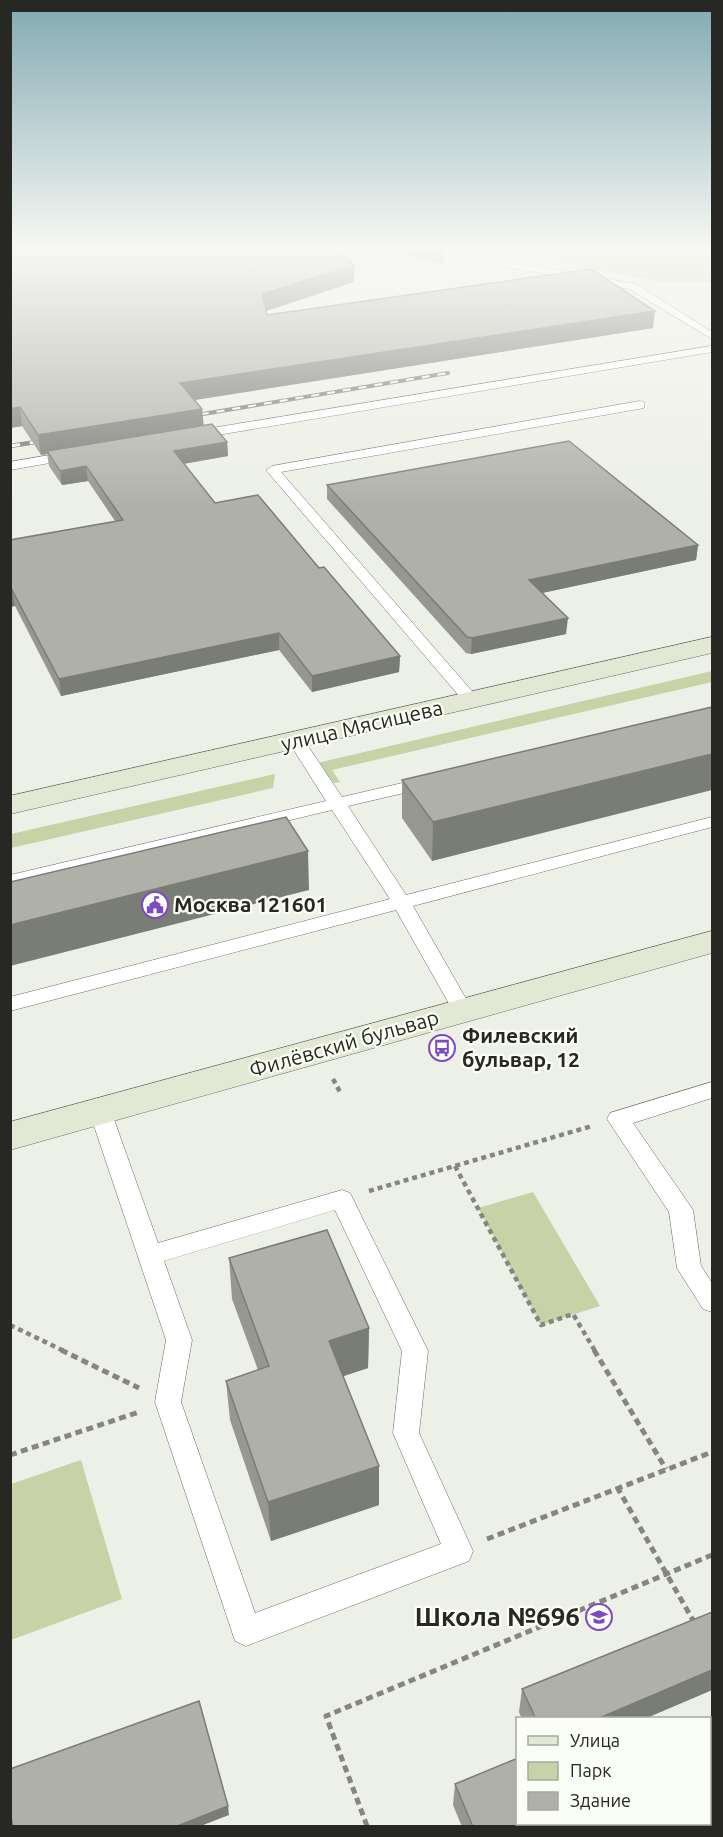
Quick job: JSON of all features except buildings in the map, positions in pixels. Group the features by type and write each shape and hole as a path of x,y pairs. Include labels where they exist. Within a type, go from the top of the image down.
{"street":[{"name":"улица Мясищева","path":"10,805 712,645"},
{"name":"Филёвский бульвар","path":"10,1136 712,942"}],"lane":[{"path":"186,437 712,349"},
{"path":"472,701 272,470 640,405"},
{"path":"10,466 81,454"},
{"path":"296,741 402,903 463,1011"},
{"path":"10,881 440,779"},
{"path":"10,1004 712,822"},
{"path":"712,1090 618,1119 681,1210 689,1268 712,1302"},
{"path":"100,1112 148,1256 179,1340 168,1402 246,1631 459,1551 406,1433 415,1351 342,1199 148,1256"}],"path":[{"path":"342,1199 618,1119"},
{"path":"455,1166 541,1324 573,1314 666,1470"},
{"path":"10,1325 168,1402"},
{"path":"10,1455 168,1402"},
{"path":"459,1551 617,1487 712,1452"},
{"path":"617,1487 697,1628"},
{"path":"367,1827 326,1716 712,1555"}],"green space":[{"path":"712,671 712,682 332,770 340,782 334,783 317,763"},
{"path":"275,774 273,788 11,848 11,834"},
{"path":"533,1192 600,1306 541,1325 478,1208"},
{"path":"81,1460 122,1599 11,1640 11,1484"}],"railway":[{"path":"185,417 448,373"},
{"path":"10,446 49,440"}],"place":[{"name":"Москва 121601","path":"155,905"},
{"name":"Филевский бульвар, 12","path":"442,1048"},
{"name":"Школа №696","path":"599,1617"}]}
